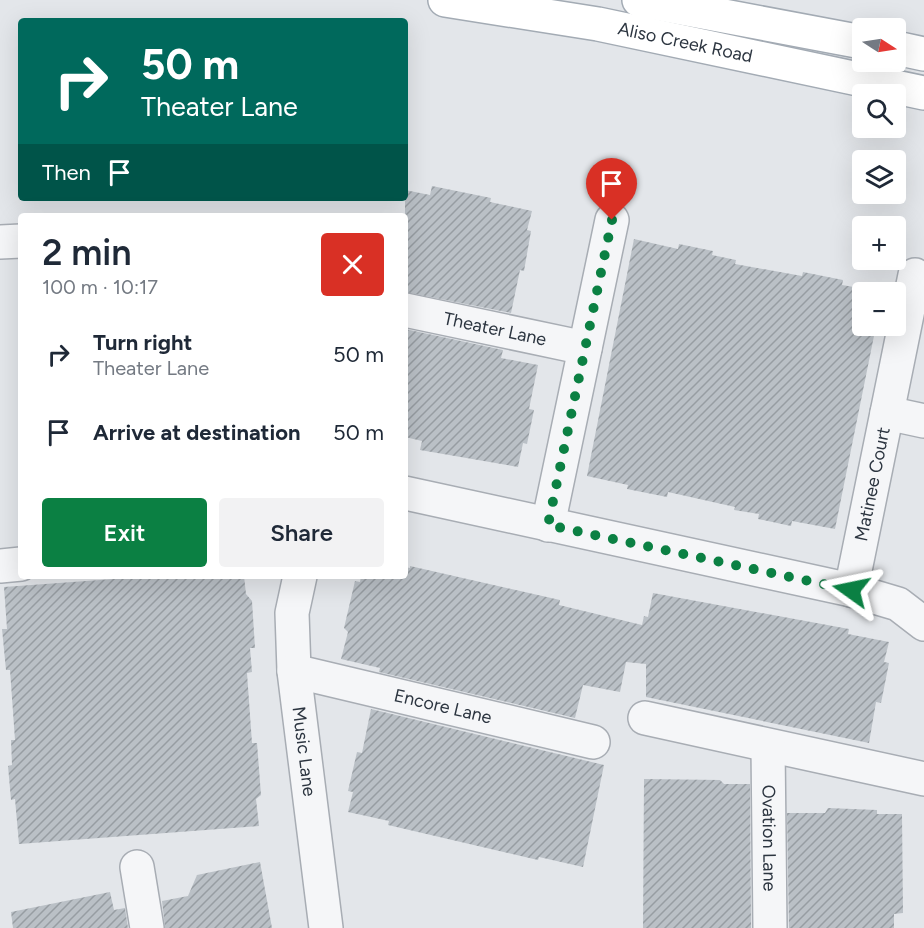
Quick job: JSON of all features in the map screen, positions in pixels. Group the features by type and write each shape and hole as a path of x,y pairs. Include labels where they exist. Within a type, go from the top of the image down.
{"main road":[{"name":"Aliso Creek Road","path":"445,0 608,12 924,93"},
{"path":"639,0 852,40"},
{"path":"906,50 924,54"}],"street":[{"path":"548,525 612,220"},
{"path":"0,242 18,241"},
{"name":"Matinee Court","path":"851,590 915,275"},
{"name":"Theater Lane","path":"408,311 585,348"},
{"name":"Matinee Court","path":"887,413 924,421"},
{"path":"408,493 851,590 898,603 924,624"},
{"path":"0,566 18,564"},
{"name":"Music Lane","path":"299,579 292,613 294,671 326,928"},
{"name":"Encore Lane","path":"294,671 593,742"},
{"path":"645,718 924,779"},
{"name":"Ovation Lane","path":"768,746 770,928"},
{"path":"137,867 147,928"}],"building":[{"path":"432,186 491,198 490,202 532,211 527,230 531,231 524,271 520,270 511,313 408,293 408,213 405,213 405,201 408,201 408,191 430,195"},
{"path":"634,239 678,249 679,244 713,251 712,255 736,260 735,264 802,276 803,272 843,280 842,285 852,287 852,336 874,336 835,529 792,521 791,526 758,519 759,514 734,510 735,507 668,492 667,497 627,489 628,485 587,476"},
{"path":"408,330 503,350 501,358 538,365 529,409 534,410 527,444 523,443 518,467 420,450 422,441 408,438"},
{"path":"410,566 560,600 559,605 642,625 644,616 648,617 653,593 849,629 848,634 889,642 884,662 889,663 881,703 876,702 869,743 646,697 646,664 626,662 620,692 583,685 575,718 379,672 380,668 341,659 348,632 344,628 355,581 408,579 408,568"},
{"path":"114,579 244,579 246,594 252,601 255,648 250,648 252,672 247,673 252,743 257,743 261,795 256,799 259,826 19,844 15,799 11,800 8,766 12,765 11,740 15,740 10,670 6,670 2,629 7,629 4,587"},
{"path":"371,709 604,765 583,867 539,857 538,860 388,825 389,821 348,812 353,792 348,791 357,752 362,753"},
{"path":"644,779 720,780 724,784 750,784 751,928 643,928"},
{"path":"828,808 877,810 877,814 902,814 903,913 894,914 894,928 789,928 787,813 825,813"},
{"path":"260,862 272,928 165,928 162,901 188,896 197,875"},
{"path":"110,892 114,910 125,908 128,928 13,928 11,912"}],"route":[{"path":"612,220 548,525 851,590"}]}
